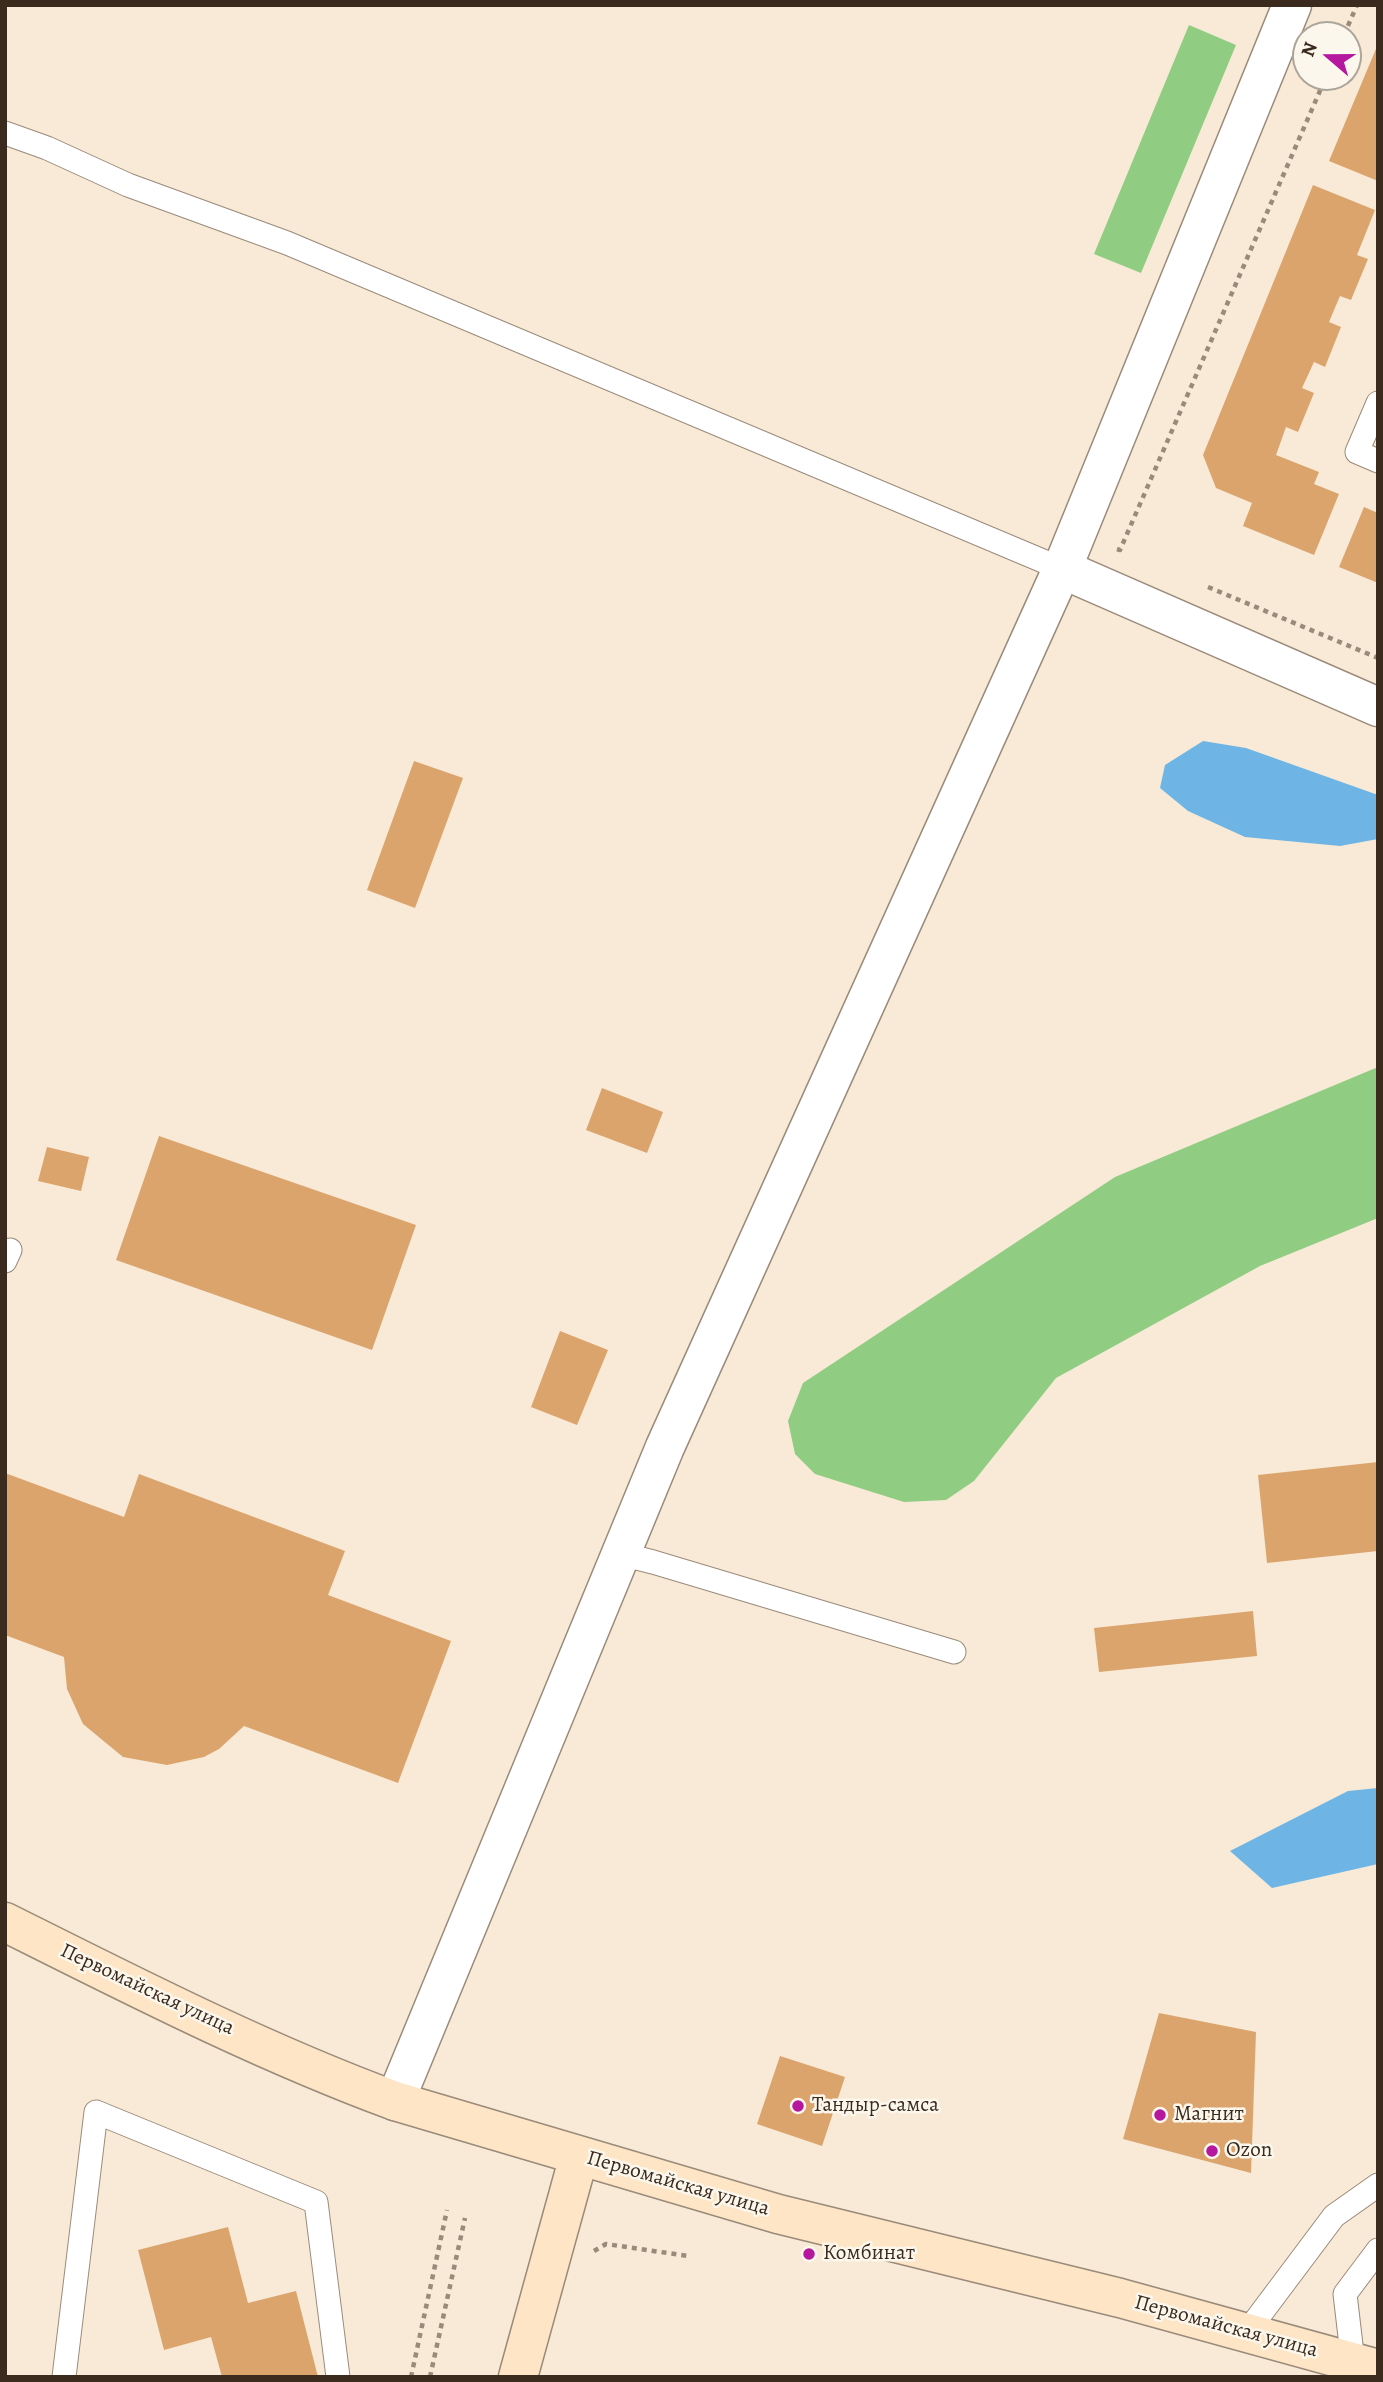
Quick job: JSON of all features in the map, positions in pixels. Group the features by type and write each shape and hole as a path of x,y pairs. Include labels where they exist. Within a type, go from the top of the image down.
{"main road":[{"name":"Первомайская улица","path":"5,1922 109,1974 335,2079 395,2101 778,2214 1107,2295 1366,2365"},
{"path":"518,2377 579,2156"}],"street":[{"path":"395,2101 665,1447 1062,569 1292,5"},
{"path":"1062,569 1378,707"}],"lane":[{"path":"5,133 47,148 128,185 287,243 1062,569"},
{"path":"1378,403 1357,452 1378,461"},
{"path":"621,1555 667,1566 954,1652"},
{"path":"64,2377 96,2112 316,2203 338,2377"},
{"path":"1247,2332 1335,2216 1378,2185"},
{"path":"1366,2365 1345,2294 1378,2250"}],"path":[{"path":"1120,550 1320,91"},
{"path":"1078,531 1133,556"},
{"path":"1197,583 1378,658"},
{"path":"411,2377 447,2210"},
{"path":"430,2377 465,2218"},
{"path":"583,2257 606,2244 688,2256"}],"green space":[{"path":"1189,25 1236,45 1141,273 1094,254"},
{"path":"1378,1067 1378,1218 1260,1266 1056,1378 974,1481 946,1500 904,1502 815,1474 795,1454 788,1421 803,1383 1115,1177"}],"water":[{"path":"1203,741 1246,748 1378,795 1378,839 1340,846 1245,837 1188,811 1160,788 1165,765"},
{"path":"1378,1788 1378,1864 1272,1888 1230,1851 1348,1791"}],"building":[{"path":"1378,44 1378,181 1329,161 1358,91 1362,91 1362,82"},
{"path":"1313,185 1375,210 1357,255 1368,259 1351,300 1340,296 1329,322 1341,327 1325,367 1314,362 1302,388 1314,393 1298,432 1286,427 1276,455 1319,472 1314,484 1339,494 1314,555 1243,526 1252,503 1216,488 1203,455"},
{"path":"1364,507 1378,513 1378,583 1339,567"},
{"path":"414,761 463,778 415,908 367,890"},
{"path":"602,1088 663,1112 647,1153 586,1130"},
{"path":"159,1136 416,1225 372,1350 116,1260"},
{"path":"47,1147 89,1157 81,1191 38,1181"},
{"path":"560,1331 608,1350 577,1425 531,1407"},
{"path":"1378,1462 1378,1551 1267,1563 1258,1475"},
{"path":"5,1473 124,1517 139,1474 345,1551 328,1595 451,1641 398,1783 244,1726 219,1749 204,1757 167,1765 123,1757 83,1724 67,1689 64,1657 5,1635"},
{"path":"1253,1611 1257,1656 1099,1672 1094,1628"},
{"path":"1159,2013 1256,2032 1251,2173 1123,2139"},
{"path":"780,2056 845,2077 822,2146 757,2124"},
{"path":"228,2227 248,2303 296,2291 318,2377 222,2377 211,2337 164,2350 138,2250"}],"place":[{"name":"Тандыр-самса","path":"798,2106"},
{"name":"Магнит","path":"1160,2115"},
{"name":"Ozon","path":"1212,2151"},
{"name":"Комбинат","path":"809,2254"}]}
